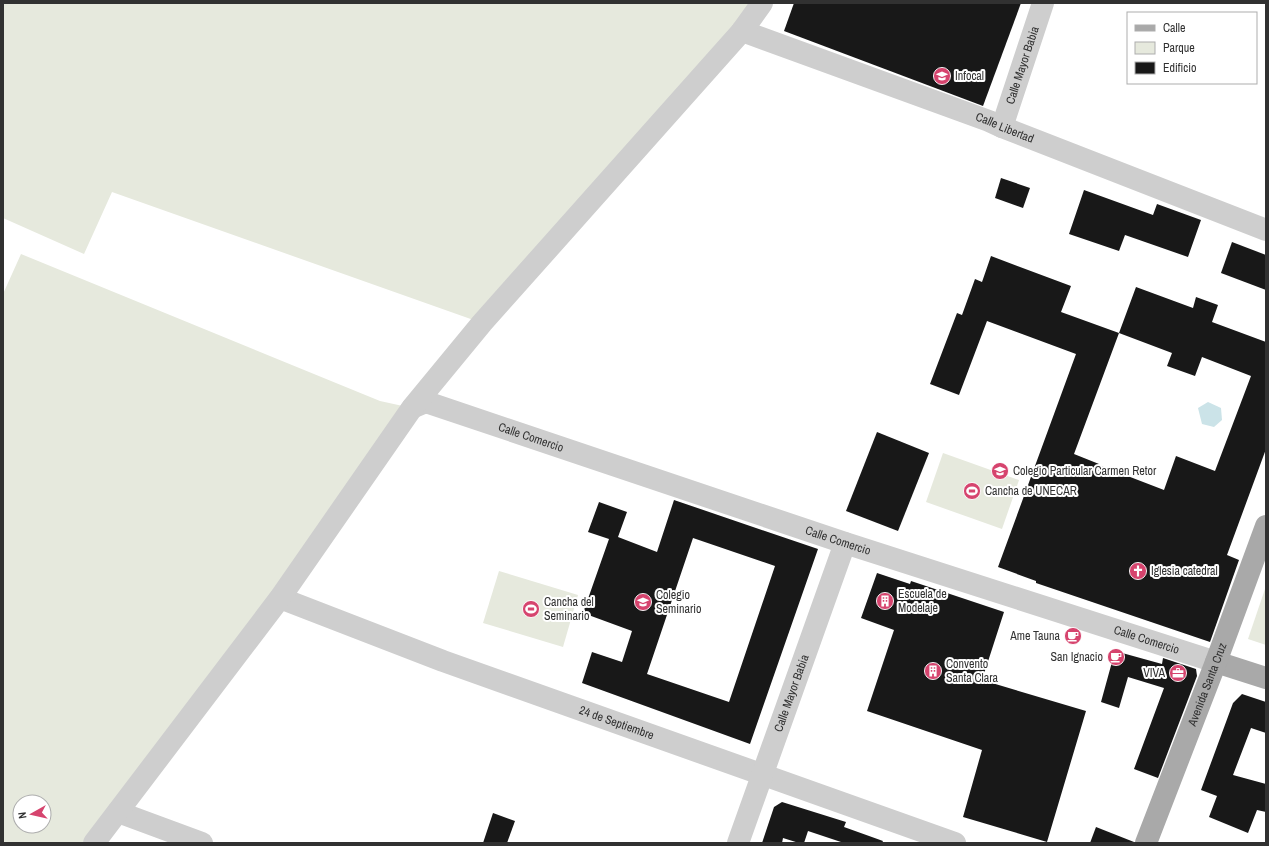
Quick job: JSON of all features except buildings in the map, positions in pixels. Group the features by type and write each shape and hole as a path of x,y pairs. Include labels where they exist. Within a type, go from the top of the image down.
{"main road":[{"name":"Avenida Santa Cruz","path":"1146,843 1216,662 1266,526"},
{"name":"Calle Comercio","path":"1216,662 1266,678"}],"street":[{"path":"94,843 280,598 412,408 482,323 742,32 762,3"},
{"name":"Calle Mayor Babia","path":"1002,127 1043,3"},
{"name":"Calle Libertad","path":"742,32 989,121 1266,230"},
{"name":"Calle Comercio","path":"412,408 426,402 845,544 1216,662"},
{"name":"Calle Mayor Babia","path":"738,843 845,544"},
{"name":"24 de Septiembre","path":"280,598 443,661 955,843"},
{"path":"118,812 202,843"}],"green space":[{"path":"3,3 762,3 482,323 112,192 84,254 3,218"},
{"path":"21,254 380,401 412,408 94,843 3,843 3,294"},
{"name":"Cancha de UNECAR","path":"943,453 1019,480 1002,529 926,502"},
{"name":"Cancha del Seminario","path":"499,571 578,595 563,647 483,623"},
{"path":"1266,586 1266,645 1248,639"}],"water":[{"path":"1208,402 1221,408 1222,420 1214,427 1202,424 1198,408"}],"place":[{"name":"Infocal","path":"942,76"},
{"name":"Colegio Particular Carmen Retor","path":"1000,471"},
{"name":"Cancha de UNECAR","path":"972,491"},
{"name":"Iglesia catedral","path":"1138,571"},
{"name":"Escuela de Modelaje","path":"885,601"},
{"name":"Colegio Seminario","path":"643,602"},
{"name":"Cancha del Seminario","path":"531,609"},
{"name":"Ame Tauna","path":"1073,636"},
{"name":"San Ignacio","path":"1116,657"},
{"name":"Convento Santa Clara","path":"933,671"},
{"name":"VIVA","path":"1178,673"}]}
